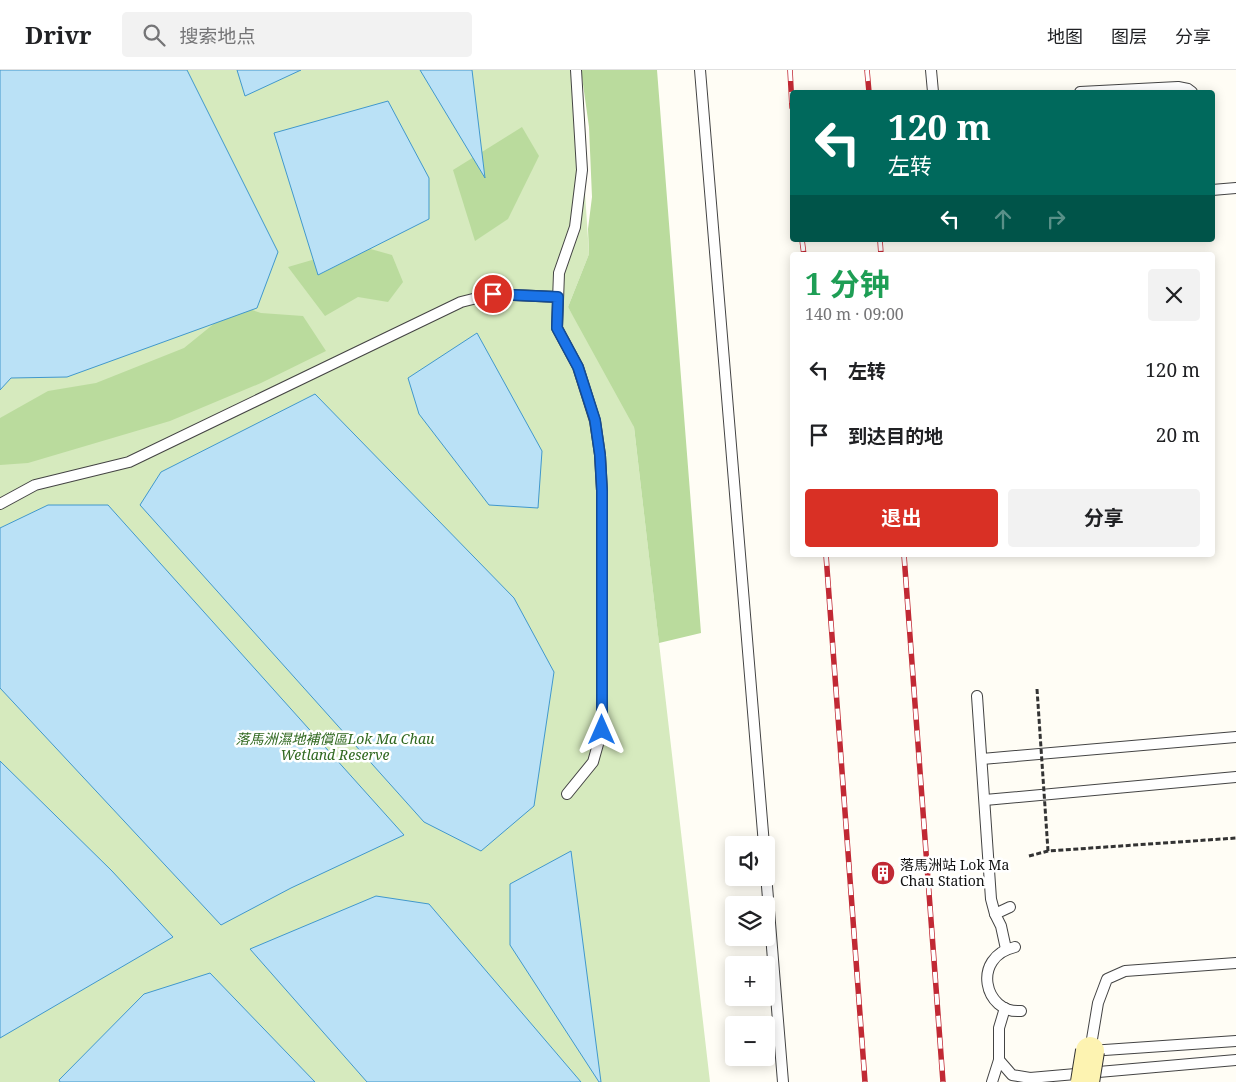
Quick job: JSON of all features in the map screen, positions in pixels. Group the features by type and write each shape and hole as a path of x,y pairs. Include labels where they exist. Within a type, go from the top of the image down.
{"street":[{"path":"1085,1082 1090,1050"}],"lane":[{"path":"567,794 593,762 602,730 602,491 600,455 595,420 578,367 557,328 559,273 575,227 582,170 576,70"},
{"path":"700,70 763,836"},
{"path":"931,70 933,90"},
{"path":"1119,90 1178,87 1189,90"},
{"path":"1215,190 1236,188"},
{"path":"0,504 35,485 129,462 461,302 493,294 558,297"},
{"path":"977,696 991,899 995,914 1010,948 997,955 991,964 987,973 987,984 990,994 997,1002 1005,1008 1016,1012 1021,1011"},
{"path":"982,759 1236,737"},
{"path":"985,800 1236,777"},
{"path":"767,886 783,1082"},
{"path":"995,914 1010,907"},
{"path":"1236,963 1125,971 1107,979 1098,1003 1090,1050 1236,1041"},
{"path":"992,1082 999,1060 999,1028 1005,1008"},
{"path":"999,1060 1012,1075 1030,1078 1236,1060"}],"path":[{"path":"1037,689 1048,851"},
{"path":"1029,856 1048,851 1236,838"}],"green space":[{"name":"落馬洲濕地補償區Lok Ma Chau Wetland Reserve","path":"0,70 577,70 589,254 568,307 632,410 710,1082 0,1082"},
{"path":"581,70 657,70 701,633 659,643 634,427 568,307 589,254 588,229 592,197 589,127"},
{"path":"522,127 539,156 508,219 475,241 453,170"},
{"path":"360,246 392,255 403,282 388,302 358,297 325,316 288,267"},
{"path":"237,305 261,313 303,316 326,351 261,383 170,421 28,463 0,465 0,418 48,391 96,383 184,348"}],"water":[{"path":"0,70 187,70 278,252 257,308 67,377 11,378 0,390"},
{"path":"237,70 301,70 245,96"},
{"path":"420,70 472,70 485,178"},
{"path":"388,101 429,178 429,219 318,275 274,133"},
{"path":"477,333 542,451 538,508 489,505 419,414 408,378"},
{"path":"315,394 514,598 554,672 534,806 481,851 424,822 140,505 161,472"},
{"path":"48,505 108,505 404,835 291,888 221,925 0,688 0,528"},
{"path":"0,761 112,871 173,937 0,1038"},
{"path":"571,851 601,1082 599,1082 510,945 510,884"},
{"path":"376,896 429,904 581,1082 367,1082 250,949"},
{"path":"210,973 315,1082 60,1082 59,1080 144,994"}],"railway":[{"path":"790,70 791,90"},
{"path":"867,70 869,90"},
{"path":"802,242 804,252"},
{"path":"880,242 881,252"},
{"path":"826,557 865,1082"},
{"path":"904,557 943,1082"}],"place":[{"name":"落馬洲站 Lok Ma Chau Station","path":"883,873"}],"route":[{"path":"493,294 558,297 557,328 578,367 595,420 600,455 602,491 602,730"}]}
